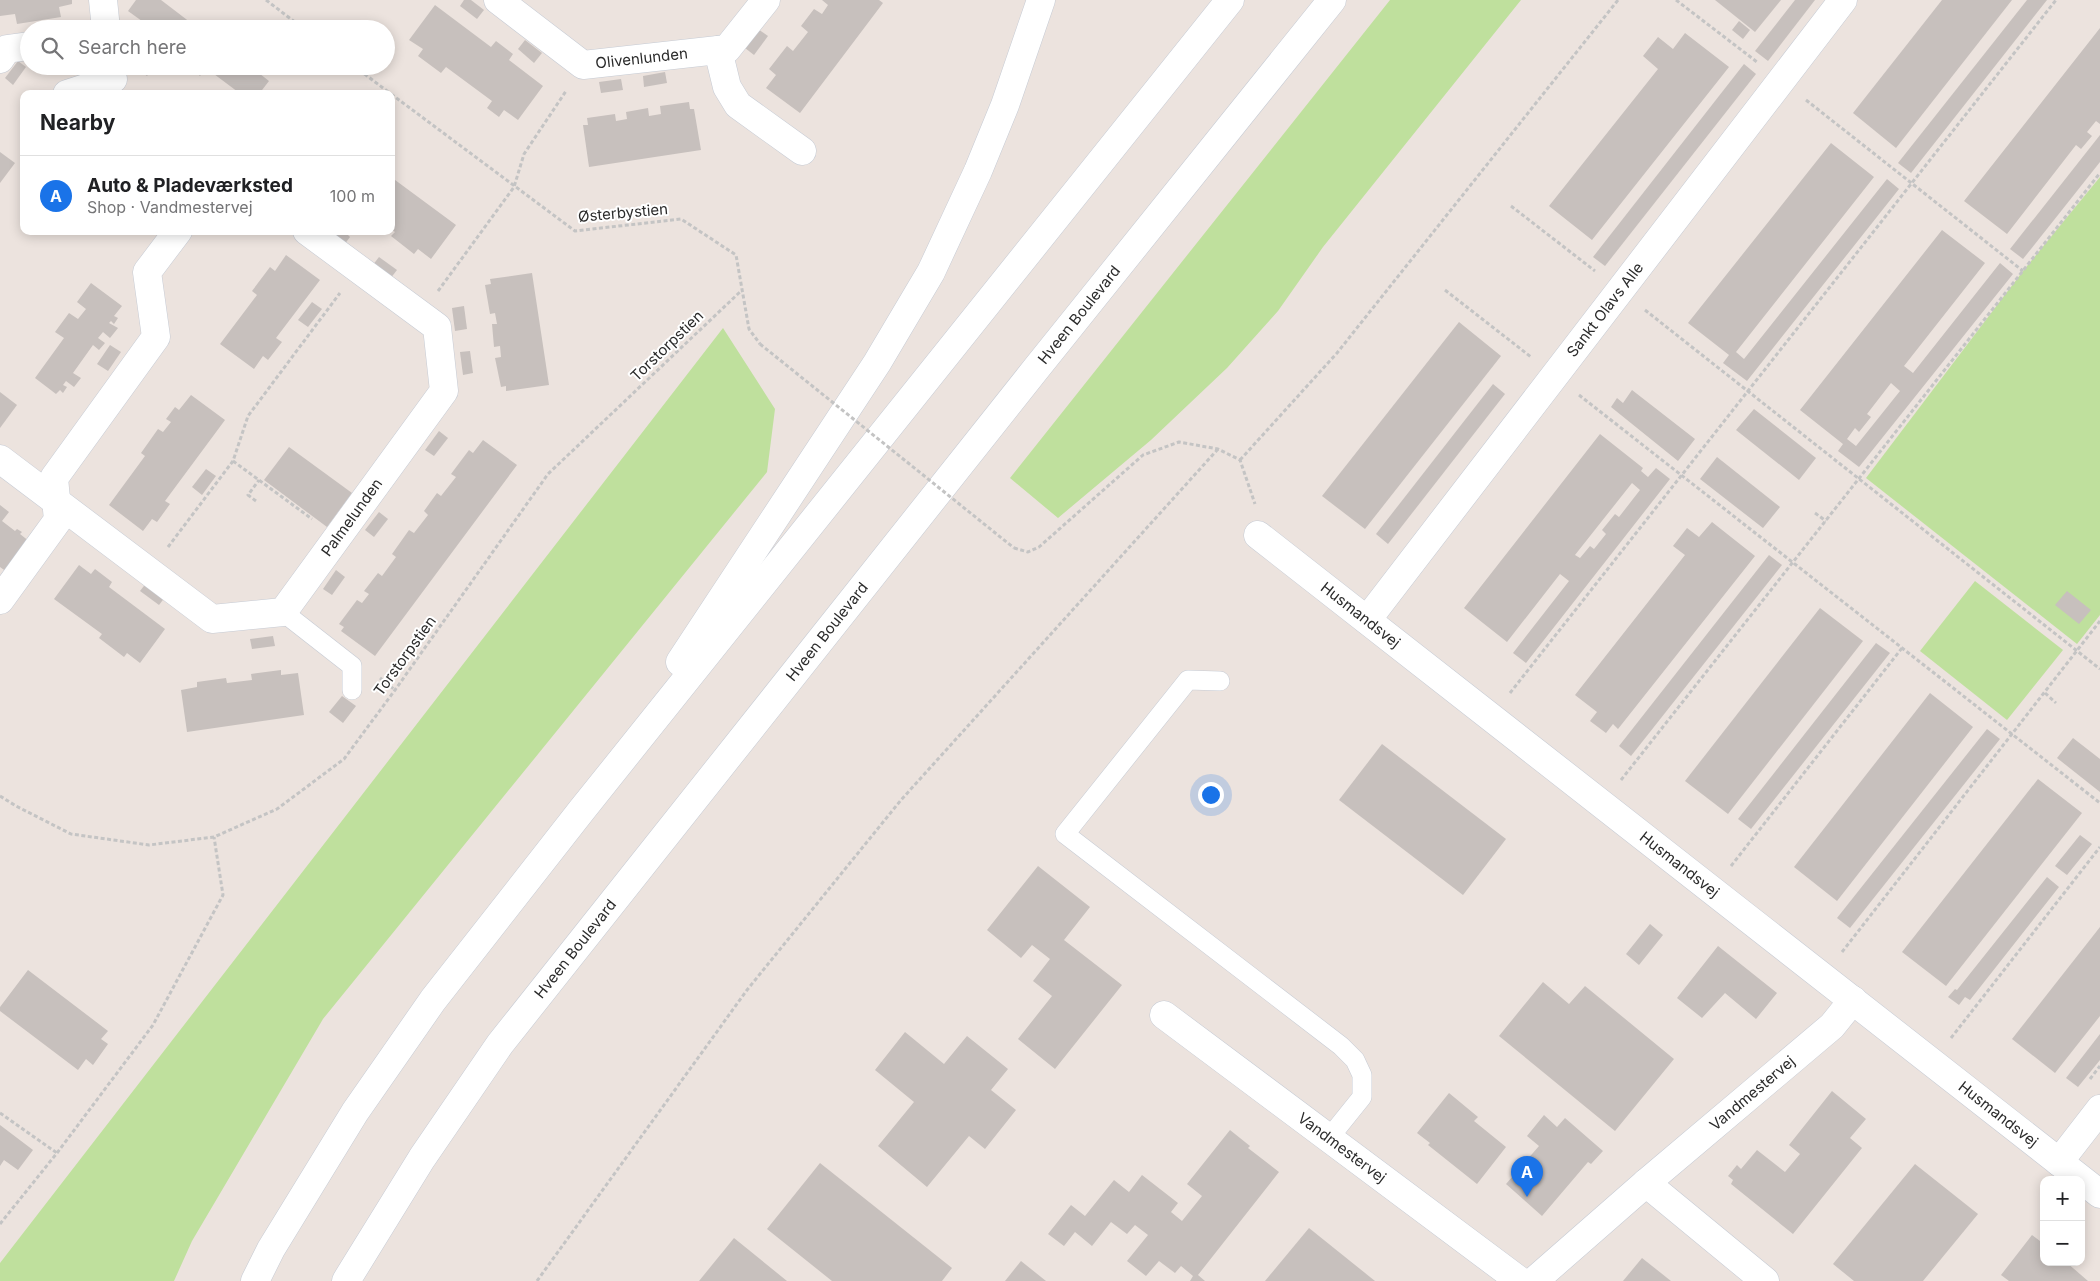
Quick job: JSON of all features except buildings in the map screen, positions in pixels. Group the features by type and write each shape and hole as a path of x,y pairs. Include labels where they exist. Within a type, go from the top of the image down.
{"street":[{"path":"103,0 105,20"},
{"name":"Olivenlunden","path":"498,0 583,65 727,49 766,0"},
{"path":"581,811 877,363 931,272 978,171 1005,105 1041,0"},
{"path":"255,1281 271,1249 354,1112 433,1000 581,811 1230,0"},
{"name":"Hveen Boulevard","path":"346,1281 422,1158 500,1044 1035,370 1332,0"},
{"name":"Sankt Olavs Alle","path":"1367,620 1843,0"},
{"path":"0,59 7,49 20,47"},
{"path":"718,50 727,87 738,105 802,150"},
{"path":"80,90 113,80"},
{"path":"0,600 58,520 54,478 156,337 147,272 175,235"},
{"name":"Palmelunden","path":"283,612 444,391 437,327 312,235"},
{"path":"0,459 212,619 283,612"},
{"name":"Husmandsvej","path":"1258,535 2100,1194"},
{"name":"Vandmestervej","path":"1534,1281 1646,1183 1832,1026 1853,1000"},
{"name":"Vandmestervej","path":"1164,1015 1520,1281"},
{"path":"2059,1162 2100,1110"},
{"path":"1646,1183 1765,1281"}],"lane":[{"path":"283,612 352,666 352,690"},
{"path":"1220,681 1188,680 1065,834 1341,1046 1355,1060 1362,1075 1362,1097 1329,1138"}],"path":[{"path":"266,0 292,20"},
{"path":"1240,460 1337,354 1618,0"},
{"path":"1676,0 2023,271"},
{"path":"1491,717 2056,0"},
{"path":"420,315 514,187 524,154 583,65"},
{"name":"Østerbystien","path":"366,75 386,90"},
{"name":"Østerbystien","path":"395,97 574,231 681,219 736,255 741,290 750,329 760,344 1014,548 1028,552 1039,547 1143,454 1179,442 1218,449"},
{"path":"1602,804 2100,173"},
{"path":"1511,206 2100,669"},
{"path":"150,572 233,461 248,416 358,269"},
{"name":"Torstorpstien","path":"0,796 71,834 149,845 214,837 277,809 344,759 401,682 548,474 741,290"},
{"path":"1445,290 2100,803"},
{"path":"537,1281 747,990 901,800 1218,449 1240,460 1256,508 1258,535"},
{"path":"233,461 337,537"},
{"path":"256,500 248,495 259,480"},
{"path":"1815,513 1826,521"},
{"path":"1823,977 2100,621"},
{"path":"1712,890 1902,648"},
{"path":"2044,692 2056,703"},
{"path":"0,1224 57,1154 153,1025 223,895 214,837"},
{"path":"1932,1063 2100,848"},
{"path":"0,1113 57,1154"}],"green space":[{"path":"1390,0 1521,0 1323,247 1278,311 1227,368 1151,440 1058,518 1010,478"},
{"path":"2100,177 2100,615 2077,644 1866,478 2023,271"},
{"path":"723,328 775,409 767,472 323,1019 192,1241 174,1281 0,1281 0,1263"},
{"path":"1975,581 2063,650 2007,720 1920,651"}],"place":[{"name":"Auto & Pladeværksted","path":"1527,1197"}]}
